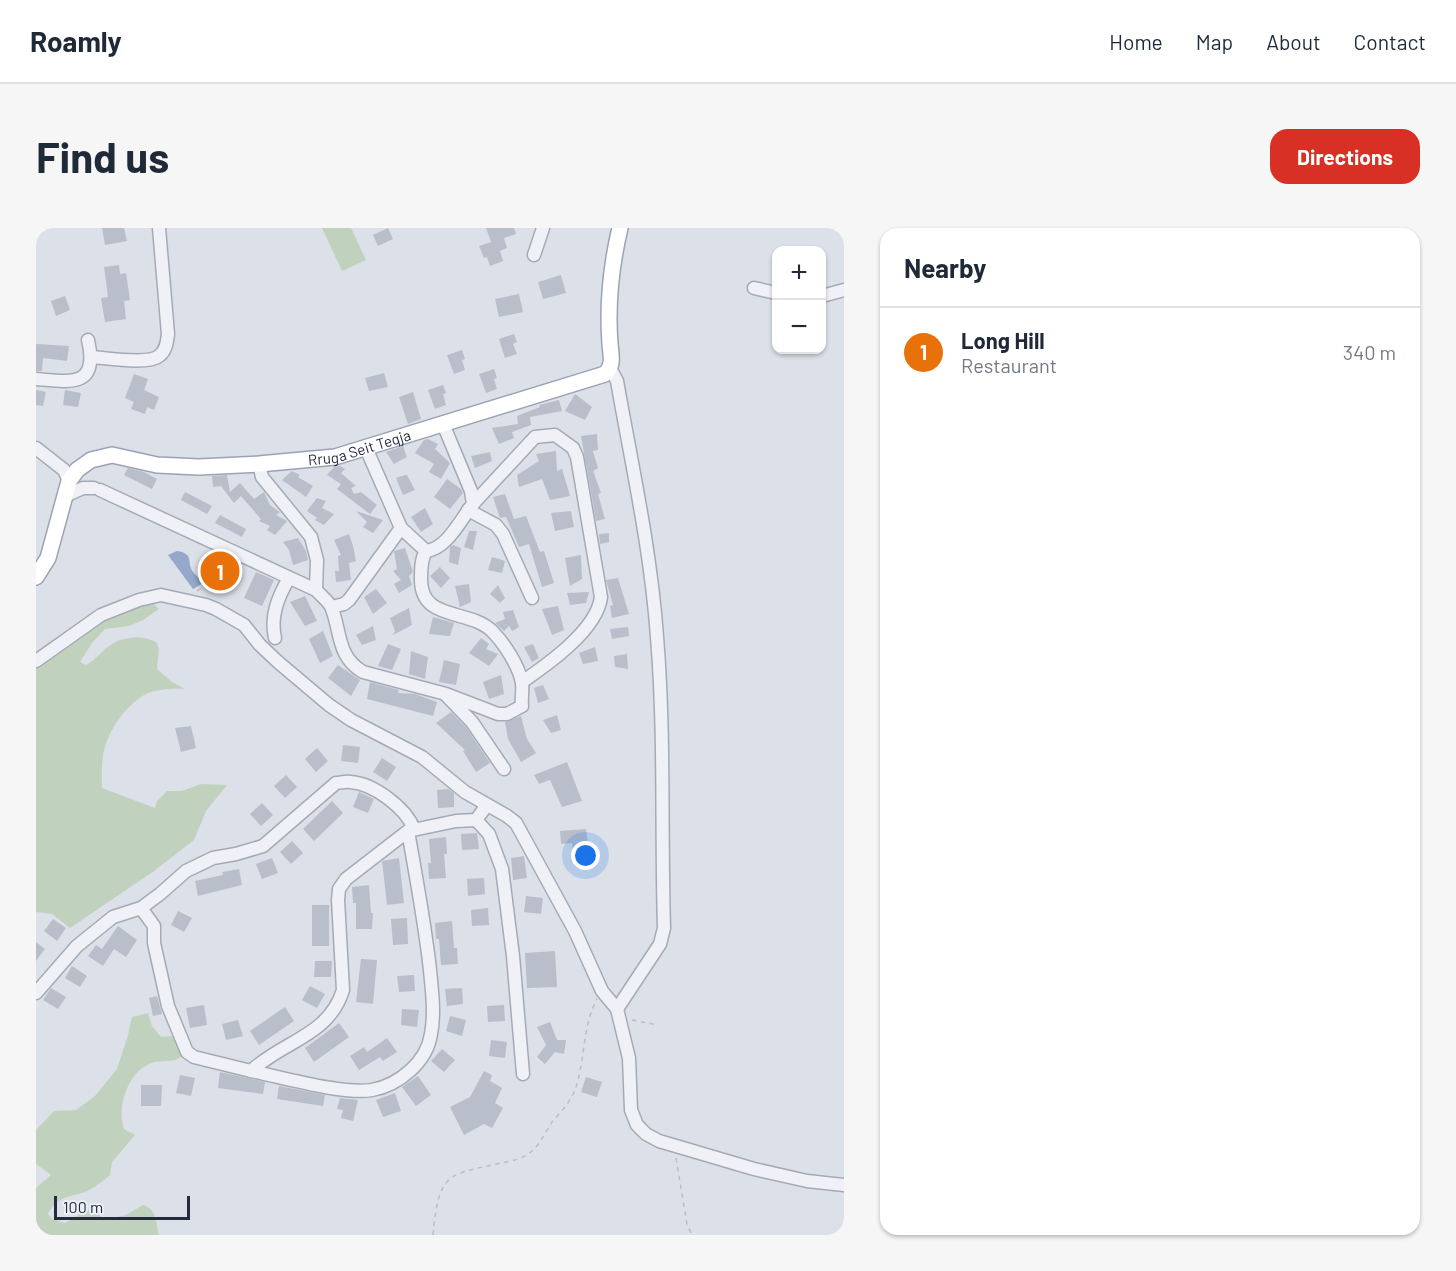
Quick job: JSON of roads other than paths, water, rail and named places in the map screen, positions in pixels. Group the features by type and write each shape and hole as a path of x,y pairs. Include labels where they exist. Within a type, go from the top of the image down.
{"main road":[{"path":"610,368 608,315 615,247 620,228"},
{"name":"Rruga Seit Teqja","path":"69,481 77,470 91,460 112,454 157,465 199,467 259,465 335,457 601,376 610,368"},
{"path":"36,577 48,558 69,481"}],"street":[{"path":"92,357 149,361 159,357 165,348 168,334 159,228"},
{"path":"534,255 543,228"},
{"path":"754,288 772,292"},
{"path":"826,295 844,290"},
{"path":"36,379 73,382 81,379 89,368 92,357 88,340"},
{"path":"610,368 617,381 646,542 657,635 664,813 664,928 660,944 618,1013"},
{"path":"446,431 471,491 471,507"},
{"path":"426,551 433,550 444,542 471,507 536,437 555,435 573,448 577,457 601,597 600,607 565,650 522,682"},
{"path":"36,448 64,470 69,481"},
{"path":"366,448 401,528 426,551"},
{"path":"259,465 262,477 311,537 317,560 316,590"},
{"path":"65,496 82,488 97,489 316,590 332,607 344,653 356,667 379,677 446,694 488,711 507,714 522,706 522,682 511,659 492,632 475,621 432,607 424,599 421,582 423,557 426,551"},
{"path":"471,507 496,525 503,534 532,598"},
{"path":"332,607 345,604 349,600 401,528"},
{"path":"275,638 273,621 276,603 289,578"},
{"path":"36,661 101,615 139,600 161,595 206,605 236,619 278,662 329,705 351,720 422,757 465,792 507,816 516,824 575,931 602,991 618,1013 628,1058 631,1110 637,1125 646,1134 674,1146 754,1169 807,1181 844,1185"},
{"path":"446,694 472,722 504,770"},
{"path":"36,993 77,946 113,917 141,908 186,871 213,858 263,846 336,783 351,782 370,787 404,810 411,830 433,999 431,1036 421,1060 392,1084 371,1090 348,1090 194,1057 188,1052 168,1006 154,943 154,926 141,908"},
{"path":"476,820 487,805"},
{"path":"251,1071 272,1053 297,1041 326,1021 339,1001 343,990 339,890 346,879 411,830 456,821 476,820 489,834 502,869 513,956 523,1074"}],"water":[{"path":"177,551 188,556 193,572 205,582 193,589 168,555"}],"place":[{"name":"Long Hill","path":"220,571"}]}
